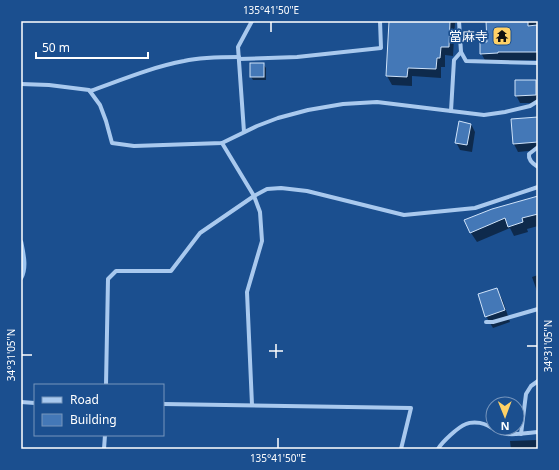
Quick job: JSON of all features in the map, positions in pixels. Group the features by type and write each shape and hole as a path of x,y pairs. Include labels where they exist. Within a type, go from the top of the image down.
{"street":[{"path":"244,132 238,47 252,21"},
{"path":"22,84 49,85 90,91 148,70 184,61 208,58 297,57 381,48 380,21"},
{"path":"459,21 461,52 466,61 538,63"},
{"path":"451,111 454,60 461,52"},
{"path":"90,91 100,105 112,143 134,146 222,144 244,132 278,118 308,110 343,104 377,102 484,115 530,106 538,101"},
{"path":"222,144 254,196 260,212 262,241 247,292 252,405"},
{"path":"538,147 529,154 528,157 531,162 538,167"},
{"path":"106,384 108,278 116,271 171,271 200,233 254,196 267,189 281,188 307,191 404,215 475,208 538,187"},
{"path":"486,322 493,322 538,309"},
{"path":"525,402 526,394 538,381"},
{"path":"21,402 34,403"},
{"path":"164,404 411,408 401,449"},
{"path":"438,449 440,445 466,424 473,423 485,425"},
{"path":"525,434 538,432"},
{"path":"104,449 105,436"}],"building":[{"path":"389,21 450,21 449,47 441,47 440,58 437,58 436,69 408,68 407,77 386,76"},
{"name":"當麻寺","path":"486,21 528,21 528,26 537,25 537,52 498,52 480,54 480,42 487,42"},
{"path":"250,63 264,63 264,77 250,77"},
{"path":"515,80 536,80 536,95 515,96"},
{"path":"538,117 538,142 513,144 511,119"},
{"path":"459,121 471,124 467,145 455,143"},
{"path":"538,196 538,214 522,218 523,222 508,227 505,218 470,233 464,220 492,209"},
{"path":"497,288 505,310 485,317 478,294"}],"waterway":[{"path":"21,242 24,265 21,278"}],"place":[{"name":"當麻寺","path":"502,36"}]}
